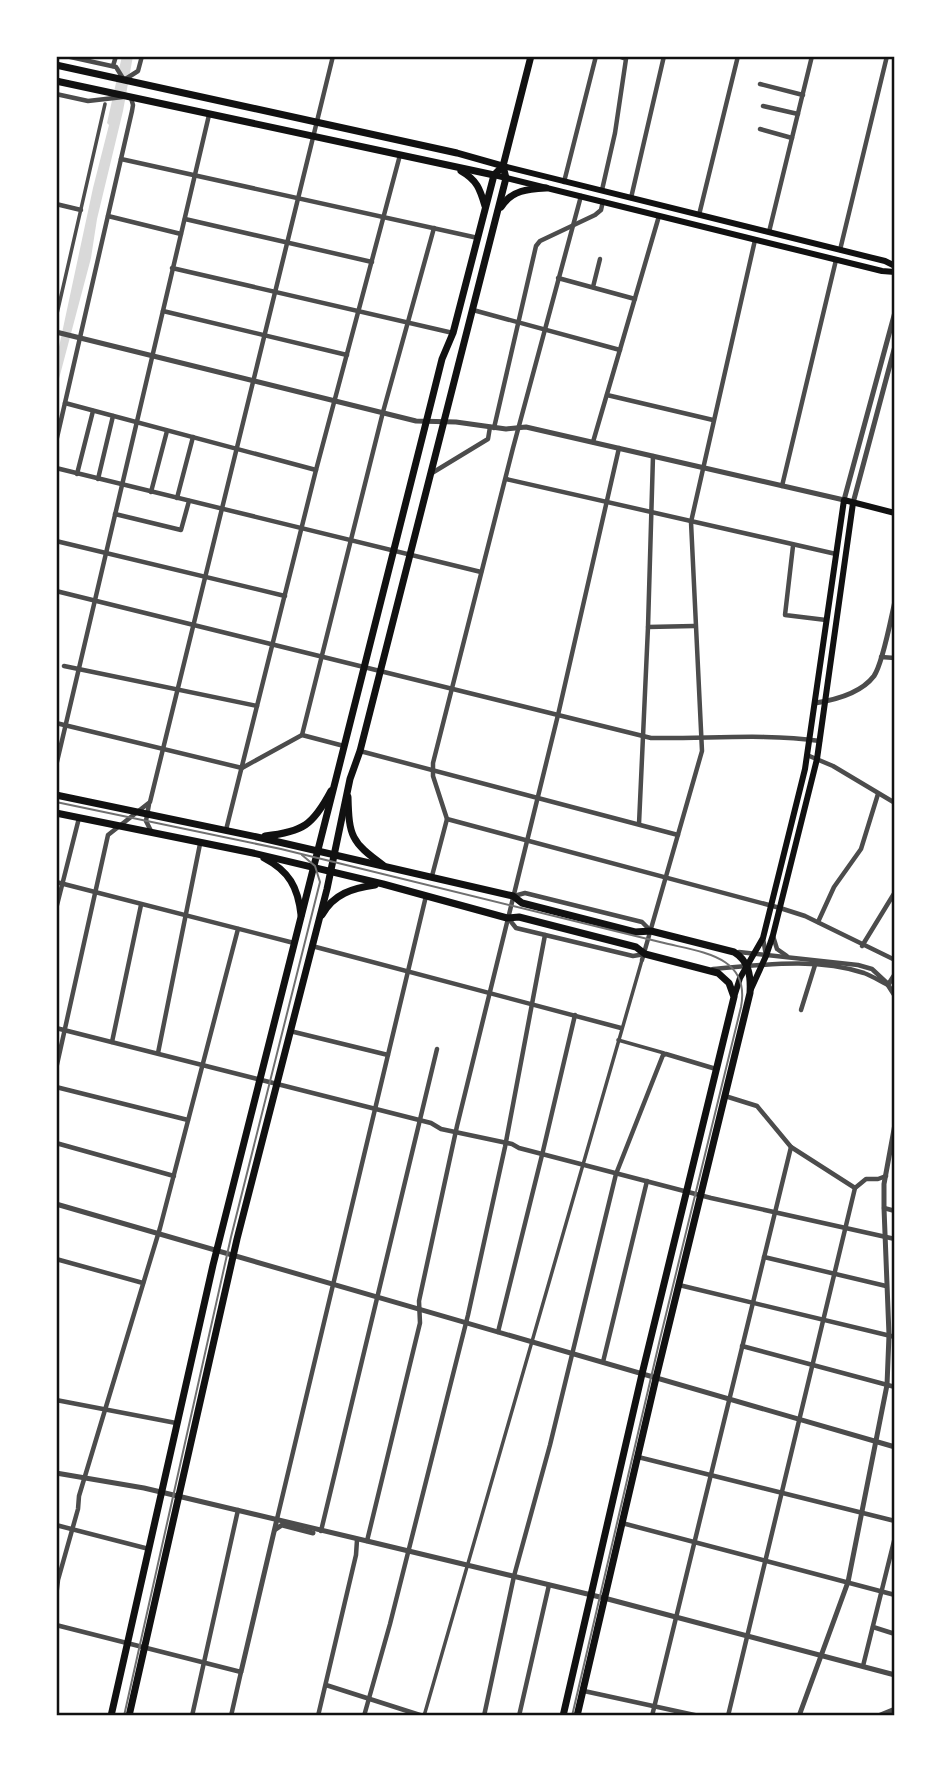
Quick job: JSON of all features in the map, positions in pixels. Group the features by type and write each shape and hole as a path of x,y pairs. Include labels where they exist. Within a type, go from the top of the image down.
{"main road":[{"path":"111,1716 216,1250 442,359 453,333 494,176 503,166 531,56"},
{"path":"56,65 457,153 885,261 895,266"},
{"path":"56,81 113,96 127,96 506,178 836,260 895,272"},
{"path":"129,1716 234,1254 318,922 348,789 381,671 498,214 506,178 503,166"},
{"path":"454,167 474,179 486,209"},
{"path":"498,214 503,203 515,193 546,188"},
{"path":"563,1716 642,1374 734,997 740,978 763,938 807,755 844,500 895,513"},
{"path":"577,1716 724,1096 750,993 773,935 817,759 853,503"},
{"path":"257,837 286,834 304,828 320,812 334,786"},
{"path":"348,789 348,824 351,834 364,852 386,867"},
{"path":"56,794 432,876 513,896 522,903 640,933 651,931 734,951 747,966 750,993"},
{"path":"56,813 314,867 507,918 519,917 636,947 644,957 709,970 729,983 734,997"},
{"path":"253,853 284,871 291,880 296,888 301,919"},
{"path":"318,922 326,907 341,895 357,888 383,884"}],"street":[{"path":"66,56 116,68"},
{"path":"116,56 116,68 125,80 138,71 142,56"},
{"path":"56,1069 108,835 144,812 150,802 333,56"},
{"path":"564,182 596,56"},
{"path":"602,190 615,133 626,59 618,56"},
{"path":"631,198 664,56"},
{"path":"699,216 738,56"},
{"path":"768,233 812,56"},
{"path":"839,250 887,56"},
{"path":"760,84 803,95"},
{"path":"56,94 88,101 113,96"},
{"path":"56,442 133,105 127,96"},
{"path":"56,318 105,104"},
{"path":"764,106 798,114"},
{"path":"56,765 209,114"},
{"path":"760,130 792,138"},
{"path":"226,831 334,400 400,155"},
{"path":"121,159 479,238"},
{"path":"432,876 447,820 432,770 505,479 581,196"},
{"path":"431,473 488,439 536,246 540,241 601,210 603,201"},
{"path":"56,204 81,210"},
{"path":"108,216 181,233"},
{"path":"593,442 659,216"},
{"path":"185,219 372,262"},
{"path":"302,735 383,412 434,228"},
{"path":"326,1685 424,1716 702,751 691,522 755,240"},
{"path":"593,288 600,259"},
{"path":"782,486 836,260"},
{"path":"172,268 453,333"},
{"path":"558,278 635,299"},
{"path":"473,310 620,350"},
{"path":"163,311 347,355"},
{"path":"58,332 416,421 492,428 526,427 844,500 895,312"},
{"path":"853,503 895,346"},
{"path":"607,395 713,420"},
{"path":"65,403 316,470"},
{"path":"77,474 93,411"},
{"path":"98,479 113,416"},
{"path":"151,492 167,430"},
{"path":"177,498 193,437"},
{"path":"367,1541 420,1323 419,1301 456,1132 558,715 618,448"},
{"path":"639,824 649,627 653,455"},
{"path":"56,468 481,572"},
{"path":"505,479 836,554"},
{"path":"116,514 181,530 189,501"},
{"path":"56,541 285,596"},
{"path":"793,545 785,615 826,620"},
{"path":"56,591 643,736 701,739 755,736 820,741"},
{"path":"814,703 838,699 869,681 877,671 895,601"},
{"path":"649,627 694,626"},
{"path":"881,657 895,658"},
{"path":"64,666 257,706"},
{"path":"56,723 242,768 302,735 344,746"},
{"path":"360,751 678,835"},
{"path":"807,755 833,766 895,803"},
{"path":"818,922 834,887 865,842 878,794"},
{"path":"144,812 146,825 155,834"},
{"path":"56,909 79,818"},
{"path":"447,820 780,908 818,922 893,959 895,955"},
{"path":"158,1054 200,844"},
{"path":"56,882 295,943"},
{"path":"862,946 895,892"},
{"path":"231,1716 426,896"},
{"path":"112,1042 141,905"},
{"path":"507,918 516,928 633,957 644,957"},
{"path":"56,1597 57,1580 85,1478 159,1233 238,929"},
{"path":"364,1716 466,1322 505,1143 545,935"},
{"path":"773,935 777,949 791,958"},
{"path":"763,938 766,956 775,964"},
{"path":"312,946 621,1028"},
{"path":"734,951 754,956 866,967 880,975 895,996"},
{"path":"709,970 761,964 815,965 864,973 888,985"},
{"path":"801,1010 815,965"},
{"path":"888,985 895,974"},
{"path":"498,1332 575,1015"},
{"path":"56,1028 419,1120 686,1192 895,1239"},
{"path":"289,1031 388,1055"},
{"path":"618,1040 664,1056 716,1069"},
{"path":"321,1531 437,1049"},
{"path":"484,1716 514,1576 616,1174 664,1056"},
{"path":"56,1087 188,1120"},
{"path":"724,1096 757,1106 791,1147 855,1188"},
{"path":"799,1716 848,1582 887,1385 892,1336 883,1237 886,1176 895,1124"},
{"path":"56,1143 174,1176"},
{"path":"652,1716 791,1147"},
{"path":"728,1716 855,1188 866,1179 895,1174"},
{"path":"603,1362 647,1181"},
{"path":"56,1204 895,1447"},
{"path":"884,1208 895,1211"},
{"path":"764,1257 886,1286"},
{"path":"56,1259 144,1283"},
{"path":"679,1284 892,1336"},
{"path":"743,1346 895,1387"},
{"path":"56,1401 176,1423"},
{"path":"637,1456 895,1521"},
{"path":"56,1473 179,1495 604,1598 895,1675"},
{"path":"192,1716 238,1510"},
{"path":"622,1523 895,1595"},
{"path":"56,1525 149,1549"},
{"path":"274,1532 282,1525 349,1541 357,1539"},
{"path":"863,1666 895,1536"},
{"path":"318,1716 356,1555 357,1539"},
{"path":"519,1716 549,1585"},
{"path":"56,1625 241,1672"},
{"path":"873,1627 895,1634"},
{"path":"583,1690 699,1716"},
{"path":"878,1716 895,1709"}],"shaded area":[{"path":"122,56 133,56 123,111 97,219 91,258 56,390 56,361"}],"tram line":[{"path":"56,802 281,849 690,949 718,958 738,976 742,989 741,1007 572,1716"},
{"path":"124,1716 231,1237 320,882 315,866 302,855"}]}
